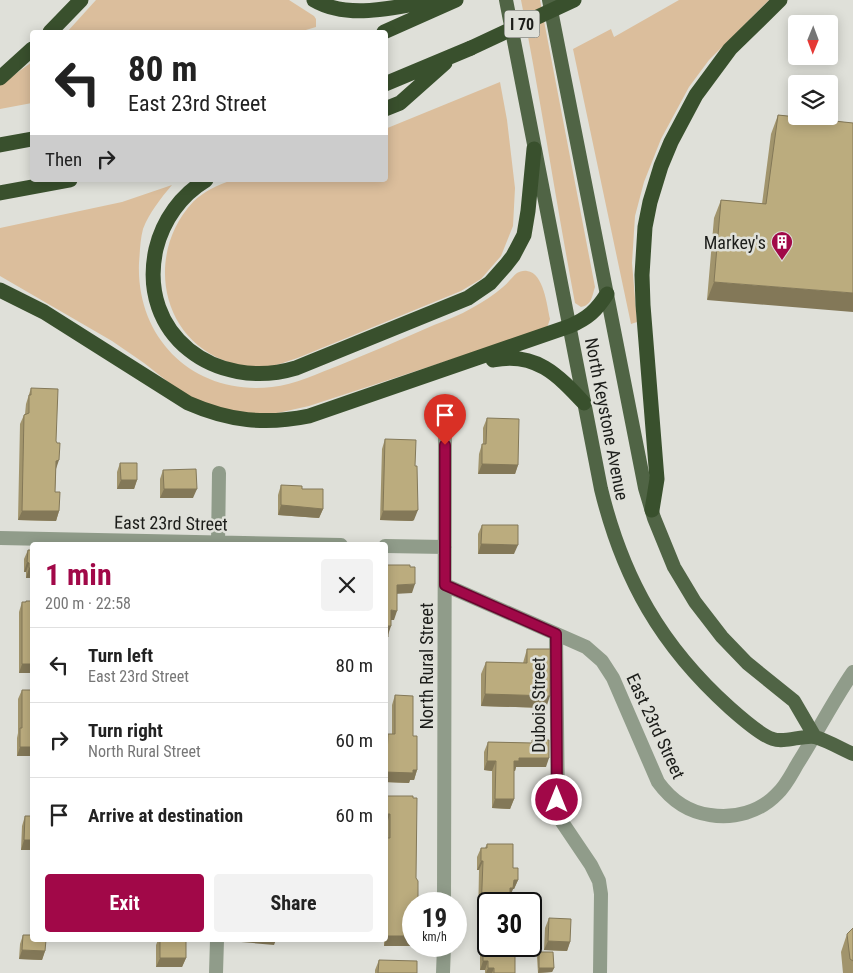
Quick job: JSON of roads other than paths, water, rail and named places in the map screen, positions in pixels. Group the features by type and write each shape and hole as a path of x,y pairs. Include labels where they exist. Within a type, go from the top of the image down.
{"highway":[{"path":"52,30 81,0"},
{"path":"314,0 338,10 356,11 438,0"},
{"path":"388,30 456,0"},
{"name":"I 70","path":"388,83 471,48 574,0"},
{"path":"652,510 657,479 642,275 645,227 652,195 670,142 696,95 730,49 780,0"},
{"path":"0,78 30,51"},
{"path":"388,108 400,103 454,55"},
{"path":"0,145 30,139"},
{"path":"203,182 190,191 180,202 162,228 152,271 154,289 164,318 181,343 191,353 225,369 246,374 263,374 282,372 323,357 468,298 490,283 513,256 524,234 534,149"},
{"path":"0,193 59,182"},
{"path":"0,290 44,312 188,403 230,418 272,421 309,416 570,326 585,319 597,309 608,294"},
{"path":"462,364 510,357 533,362 559,377 584,403"}],"main road":[{"name":"North Keystone Avenue","path":"549,0 645,488 652,510 674,567 695,602 722,637 747,663 794,701 815,737"},
{"name":"North Keystone Avenue","path":"506,4 601,490 613,535 631,579 666,639 711,690 752,726 774,740 815,737 853,754"}],"street":[{"name":"North Rural Street","path":"444,892 445,428"},
{"path":"218,473 218,542"},
{"name":"East 23rd Street","path":"0,538 145,542"},
{"path":"388,546 445,548"},
{"name":"East 23rd Street","path":"445,585 586,647 602,661 613,678 654,776 666,793 688,809 708,815 728,817 748,813 766,803 781,789 815,737 838,694 853,672"},
{"name":"Dubois Street","path":"556,634 558,812 562,822 592,865 599,881 601,894 600,973"},
{"path":"216,973 217,942"},
{"path":"443,973 444,957"}],"place":[{"name":"Markey's","path":"782,261"}]}
